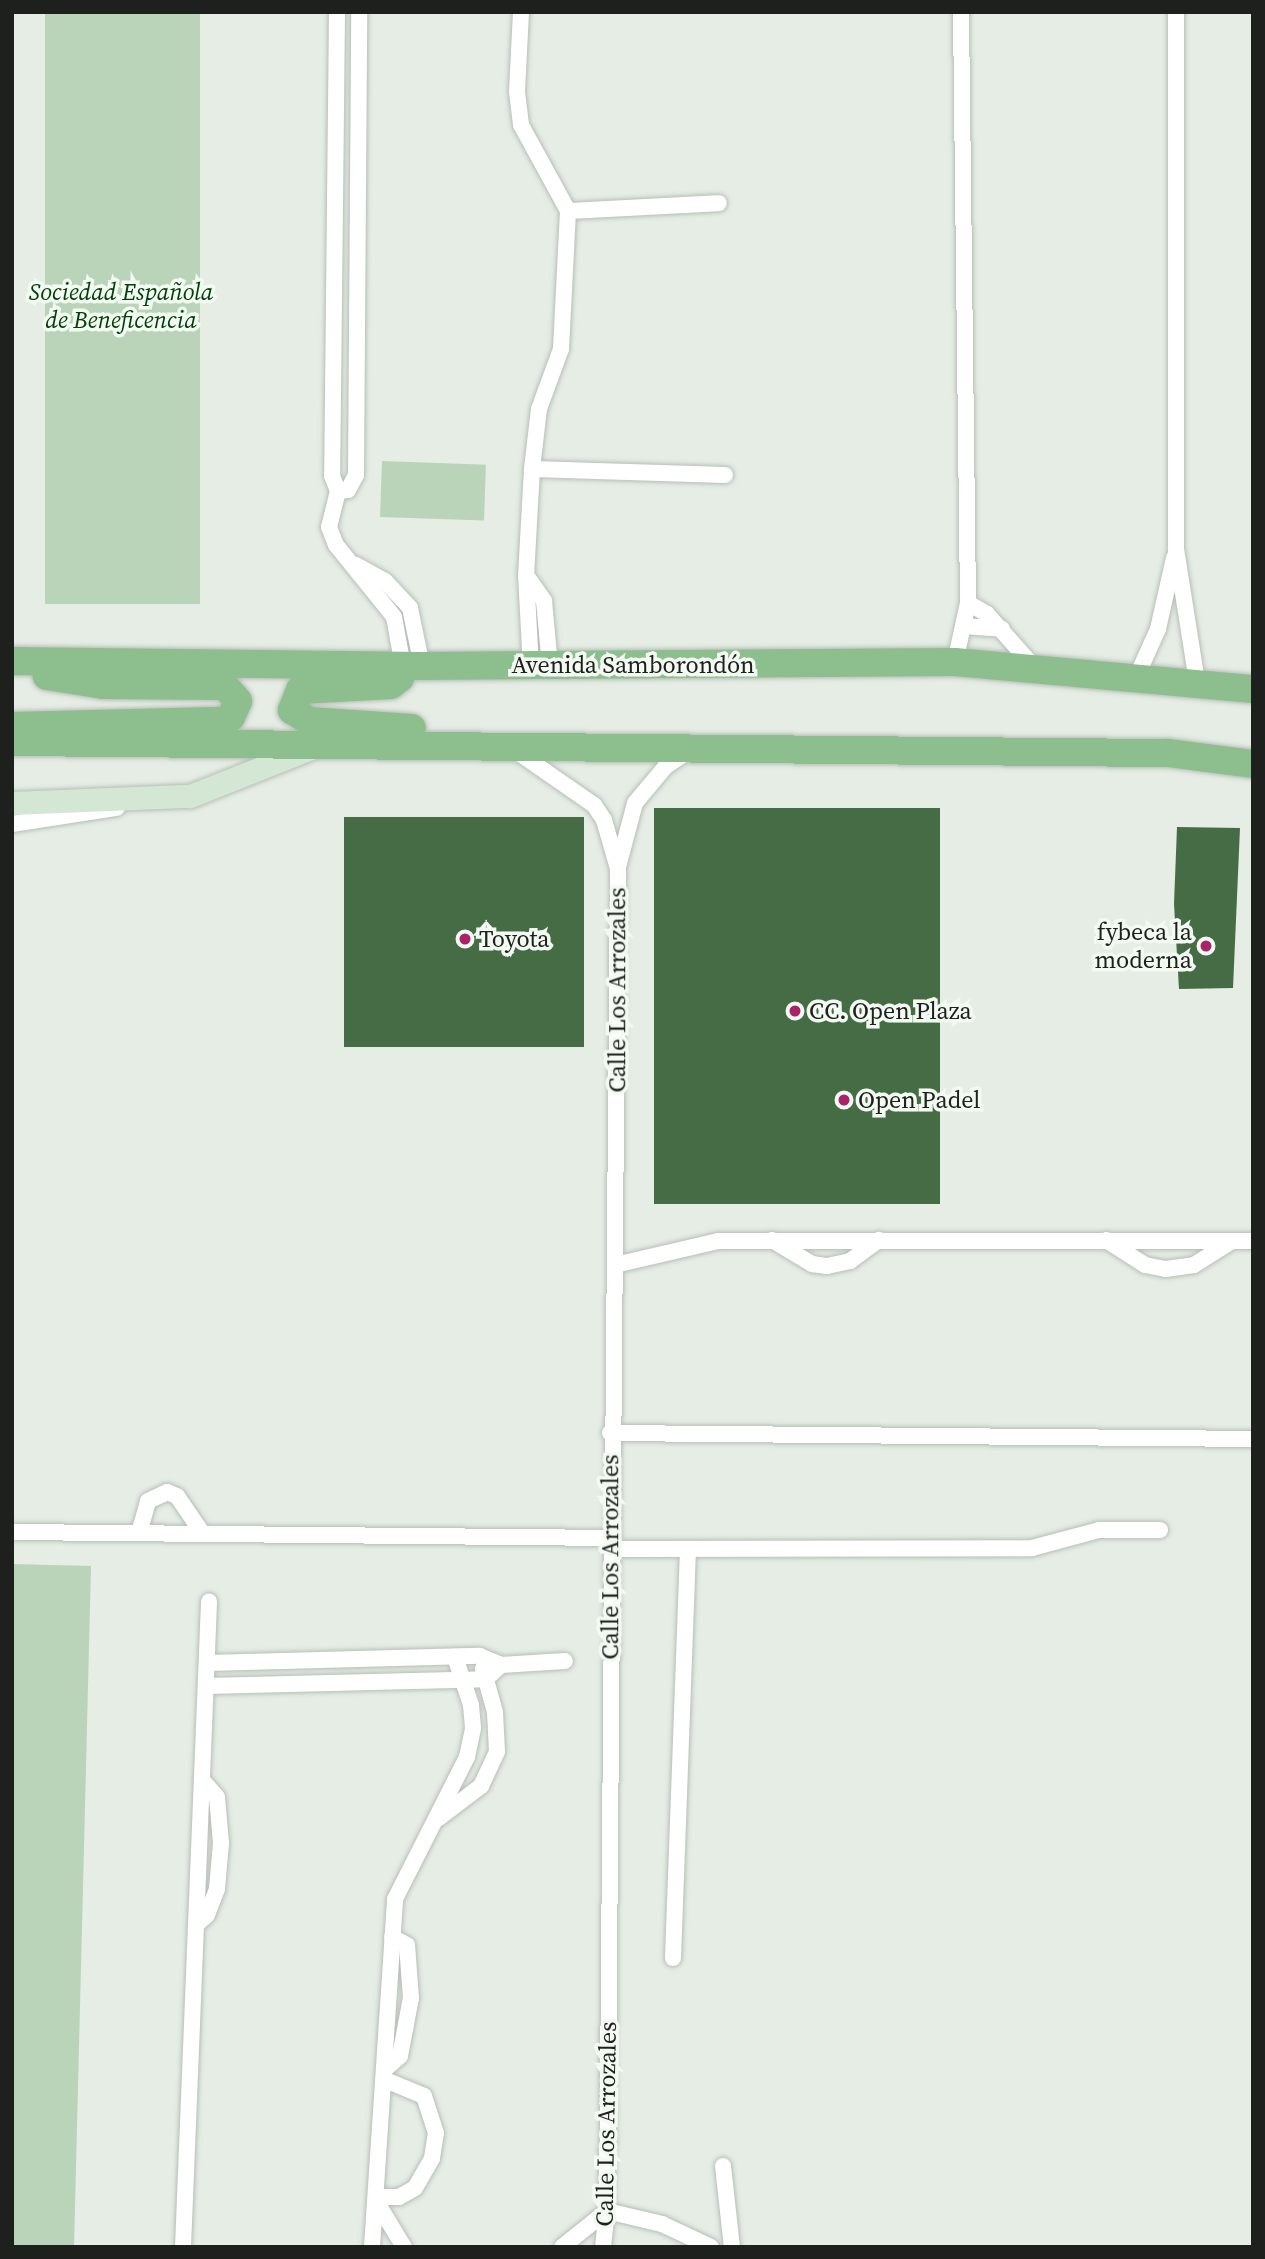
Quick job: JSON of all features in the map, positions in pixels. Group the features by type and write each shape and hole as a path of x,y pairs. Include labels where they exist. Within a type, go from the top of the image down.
{"highway":[{"name":"Avenida Samborondón","path":"12,661 413,666 955,662 1197,682 1253,690"},
{"path":"413,666 391,685 300,690 292,710 309,721 454,731 510,746"},
{"path":"12,671 103,685 225,686 238,701 231,717 224,720 12,726"},
{"path":"12,742 1168,753 1253,764"}],"main road":[{"path":"12,803 190,796 320,744"}],"street":[{"path":"521,12 517,92 521,125 568,211 561,349 539,409 532,469 526,575 544,601 541,666"},
{"path":"955,662 968,603 961,12"},
{"path":"1176,12 1176,549 1197,682"},
{"path":"338,491 348,490 356,475 359,18 337,18 332,476 338,491 329,527 336,545 354,564 372,595 394,617 413,666"},
{"path":"336,101 358,100"},
{"path":"568,211 719,204"},
{"path":"335,246 358,246"},
{"path":"334,382 357,382"},
{"path":"532,469 725,475"},
{"path":"1136,678 1158,629 1176,549"},
{"path":"968,603 1002,629 1034,667"},
{"path":"963,626 1002,629"},
{"path":"1158,629 1187,632"},
{"name":"Calle Los Arrozales","path":"510,746 594,805 604,820 618,867"},
{"name":"Calle Los Arrozales","path":"603,2247 607,2211 610,1433 615,1265 618,867 635,803 666,766 691,750"},
{"path":"12,824 190,796"},
{"path":"772,1240 812,1264 828,1266 850,1261 879,1240"},
{"path":"615,1265 690,1244 772,1240 1253,1241"},
{"path":"1106,1240 1145,1265 1167,1269 1194,1265 1232,1241"},
{"path":"610,1433 1253,1439"},
{"path":"139,1533 148,1502 167,1492 177,1496 203,1534"},
{"path":"12,1532 611,1544 688,1550 1032,1548 1099,1530 1160,1530"},
{"path":"673,1958 688,1550"},
{"path":"183,2247 209,1602"},
{"path":"206,1663 480,1656 501,1665 565,1661"},
{"path":"439,1818 481,1786 497,1751 496,1715 480,1656"},
{"path":"372,2247 392,1937 401,1881 439,1818 467,1757 473,1728 455,1657"},
{"path":"338,1660 340,1682"},
{"path":"206,1686 486,1679 501,1665"},
{"path":"383,2074 400,2056 411,1998 407,1945 392,1937"},
{"path":"376,2199 399,2197 415,2188 432,2158 436,2133 424,2096 383,2074"},
{"path":"723,2166 732,2247"},
{"path":"376,2199 404,2247"},
{"path":"562,2247 607,2211 662,2224 711,2247"}],"green space":[{"name":"Sociedad Española de Beneficencia","path":"45,12 200,12 200,604 45,604"},
{"path":"382,461 486,465 484,521 380,517"},
{"path":"12,1564 91,1566 74,2247 12,2247"}],"building":[{"name":"CC. Open Plaza","path":"654,808 940,808 940,1204 654,1204"},
{"name":"Toyota","path":"344,817 584,817 584,1047 344,1047"},
{"name":"fybeca la moderna","path":"1177,827 1240,828 1233,988 1179,989 1174,904"}],"place":[{"name":"Toyota","path":"465,939"},
{"name":"fybeca la moderna","path":"1206,946"},
{"name":"CC. Open Plaza","path":"795,1011"},
{"name":"Open Padel","path":"844,1100"}]}
